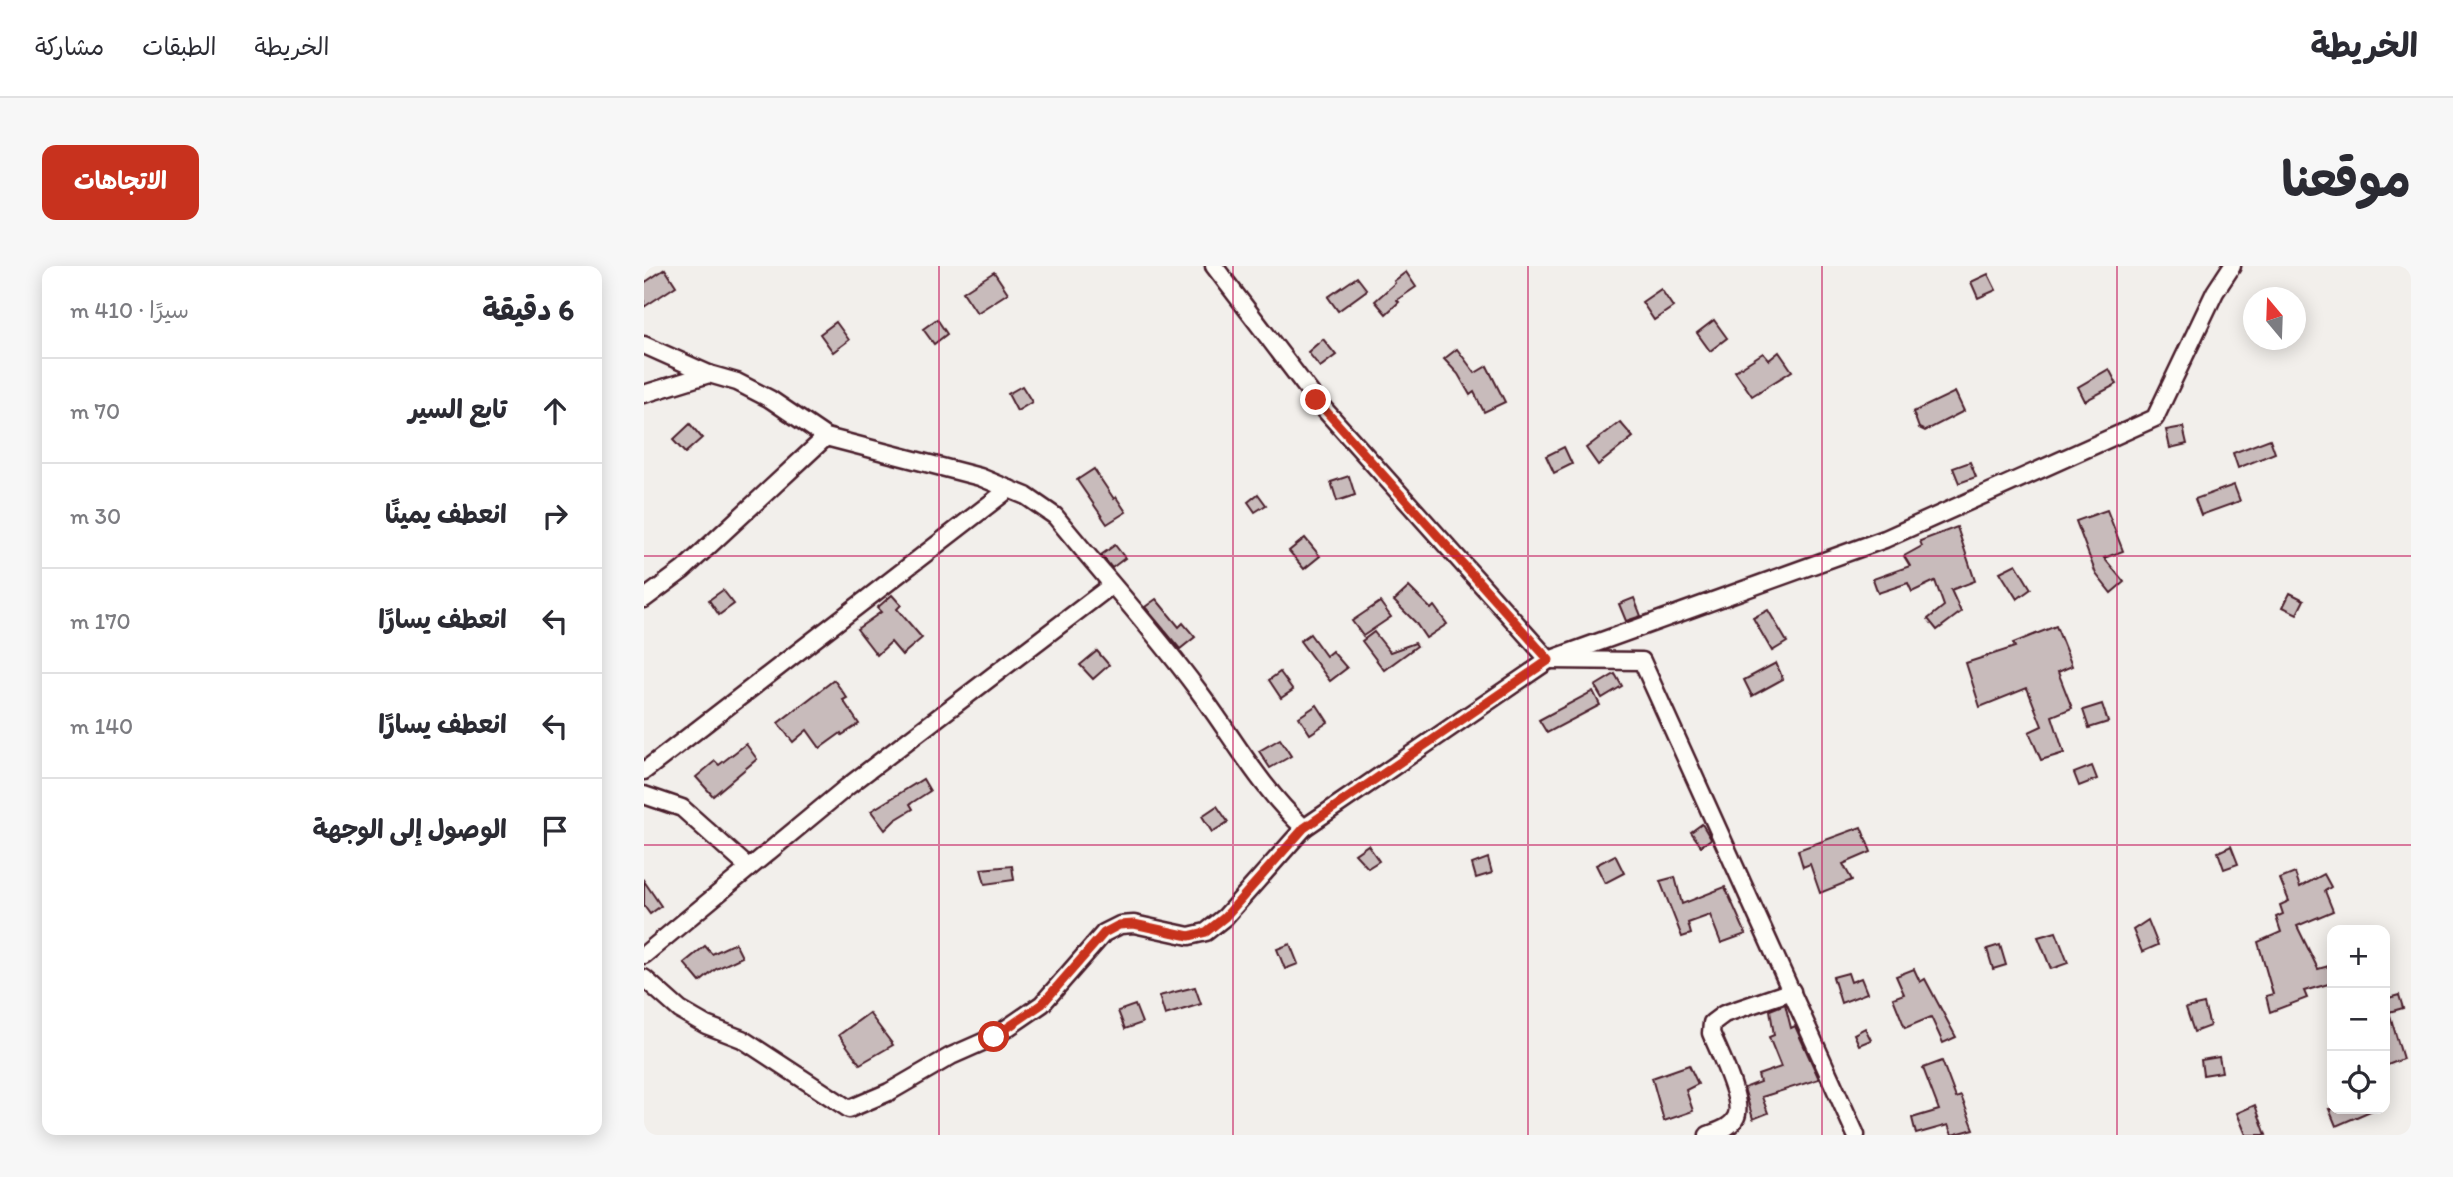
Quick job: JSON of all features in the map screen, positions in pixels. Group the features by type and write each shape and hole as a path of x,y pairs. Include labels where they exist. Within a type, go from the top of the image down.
{"street":[{"path":"1214,266 1316,400 1549,660 1642,661 1856,1135"},
{"path":"644,978 680,1010 706,1025 742,1039 849,1109 889,1092 951,1056 994,1037 1042,1004 1104,933 1119,925 1134,924 1189,936 1206,932 1225,917 1304,828 1549,660 1885,539 2155,418 2215,292 2232,266"},
{"path":"644,345 709,374 737,382 771,400 826,437 979,477 1026,496 1055,516 1196,687 1257,777 1279,804 1304,828"},
{"path":"644,394 709,374"},
{"path":"644,599 683,570 826,437"},
{"path":"644,771 1009,489"},
{"path":"644,955 847,787 1112,585"},
{"path":"644,795 682,808 749,868"},
{"path":"1708,1135 1729,1126 1737,1116 1737,1102 1711,1033 1712,1023 1724,1014 1792,991"}],"building":[{"path":"665,269 676,286 644,307 644,283"},
{"path":"994,272 1008,293 977,313 963,292"},
{"path":"1406,272 1416,287 1397,300 1399,302 1386,314 1375,301"},
{"path":"1988,274 1996,290 1978,298 1971,282"},
{"path":"1357,277 1367,290 1338,311 1328,297"},
{"path":"1661,289 1673,307 1654,320 1642,302"},
{"path":"937,319 947,334 934,344 923,329"},
{"path":"1714,320 1727,338 1710,351 1697,333"},
{"path":"836,322 849,340 833,352 820,334"},
{"path":"1323,339 1336,355 1320,367 1308,352"},
{"path":"1457,349 1475,373 1487,366 1505,402 1484,412 1474,392 1470,395 1458,374 1444,359"},
{"path":"1779,352 1792,371 1752,396 1735,371 1763,353 1769,360"},
{"path":"2109,369 2117,384 2085,401 2078,387"},
{"path":"1022,386 1032,402 1017,411 1008,394"},
{"path":"1955,392 1964,411 1925,431 1919,428 1913,412"},
{"path":"1620,422 1633,437 1598,465 1586,448"},
{"path":"690,424 702,438 685,453 673,440"},
{"path":"2183,427 2187,444 2170,448 2166,430"},
{"path":"2270,439 2275,453 2238,468 2233,453"},
{"path":"1564,447 1572,464 1554,473 1546,456"},
{"path":"1970,462 1976,477 1959,483 1953,468"},
{"path":"1094,469 1126,512 1107,524 1077,480"},
{"path":"1349,476 1355,495 1337,501 1331,482"},
{"path":"2234,485 2240,501 2201,515 2195,499"},
{"path":"1258,494 1266,505 1255,512 1248,502"},
{"path":"2107,510 2123,551 2104,558 2124,582 2111,593 2096,574 2076,521"},
{"path":"1957,527 1975,581 1951,590 1961,612 1937,630 1928,619 1944,606 1935,581 1912,592 1908,583 1878,593 1873,579 1910,566 1904,556 1922,546 1920,541"},
{"path":"1305,538 1320,556 1304,569 1289,551"},
{"path":"1115,545 1125,558 1112,568 1101,555"},
{"path":"2016,564 2031,589 2017,599 2000,572"},
{"path":"1409,587 1431,609 1434,606 1447,624 1426,638 1415,622 1394,601"},
{"path":"723,590 734,604 719,615 709,600"},
{"path":"2290,593 2304,600 2297,614 2283,607"},
{"path":"892,595 901,605 897,609 922,638 902,655 891,642 877,655 857,629 881,612 877,608"},
{"path":"1634,598 1641,616 1626,621 1619,604"},
{"path":"1156,599 1179,627 1183,623 1195,637 1180,649 1145,607"},
{"path":"1380,602 1391,617 1363,636 1352,621"},
{"path":"1768,610 1787,642 1772,651 1753,618"},
{"path":"2056,626 2072,666 2058,672 2072,708 2052,716 2064,753 2041,760 2029,732 2042,726 2027,688 1980,707 1966,663 2015,647 2013,643"},
{"path":"1374,632 1390,652 1415,643 1417,646 1384,670 1362,641"},
{"path":"1310,634 1326,656 1332,651 1347,668 1330,681 1300,641"},
{"path":"1097,651 1109,665 1093,679 1080,665"},
{"path":"1776,663 1783,679 1752,696 1744,680"},
{"path":"1280,672 1293,690 1281,698 1269,680"},
{"path":"1615,674 1622,686 1602,698 1595,686"},
{"path":"834,680 847,698 843,700 859,724 820,748 807,730 793,742 778,723"},
{"path":"1593,691 1600,705 1547,733 1539,720"},
{"path":"2102,704 2108,722 2089,728 2083,710"},
{"path":"1317,705 1328,722 1310,734 1299,717"},
{"path":"1280,739 1291,756 1270,768 1259,751"},
{"path":"746,744 757,759 713,796 696,777 715,761 719,765"},
{"path":"2092,766 2097,779 2079,786 2074,773"},
{"path":"923,779 930,791 910,804 913,809 885,830 871,811"},
{"path":"1217,806 1228,822 1212,832 1202,816"},
{"path":"1702,824 1711,839 1701,846 1691,832"},
{"path":"1861,827 1871,852 1843,864 1852,880 1820,893 1810,864 1803,867 1798,850"},
{"path":"1368,845 1379,861 1368,868 1355,854"},
{"path":"2231,846 2238,864 2224,869 2218,852"},
{"path":"1615,855 1624,873 1605,883 1596,865"},
{"path":"1488,858 1492,873 1476,878 1472,864"},
{"path":"1012,866 1014,880 985,884 981,869"},
{"path":"2295,873 2300,887 2324,874 2331,887 2325,891 2333,911 2297,926 2318,969 2327,966 2327,984 2304,991 2307,998 2270,1012 2266,996 2273,994 2258,942 2281,932 2276,917 2283,914 2280,905 2289,901 2280,879"},
{"path":"1675,877 1682,904 1725,887 1746,934 1721,943 1710,915 1688,923 1691,934 1682,937 1660,881"},
{"path":"644,881 661,906 650,914 644,906"},
{"path":"2148,920 2158,945 2142,952 2133,930"},
{"path":"2056,932 2068,963 2051,969 2038,937"},
{"path":"735,943 742,957 716,969 700,982 684,963 705,946 712,954"},
{"path":"1290,944 1298,964 1285,969 1277,949"},
{"path":"2000,945 2006,965 1993,969 1987,949"},
{"path":"1914,969 1920,982 1925,979 1956,1037 1943,1043 1931,1017 1905,1028 1893,998 1904,994 1896,976"},
{"path":"1848,973 1851,982 1861,978 1867,993 1841,1003 1833,977"},
{"path":"1195,987 1201,1004 1165,1015 1159,996"},
{"path":"2399,995 2403,1008 2390,1012 2390,998"},
{"path":"1785,1004 1791,1028 1795,1026 1819,1079 1762,1097 1768,1113 1753,1119 1744,1088 1760,1082 1758,1075 1781,1067 1769,1037 1774,1035 1770,1010"},
{"path":"2204,1004 2210,1026 2194,1032 2186,1008"},
{"path":"1135,1005 1142,1023 1125,1029 1118,1011"},
{"path":"869,1013 893,1045 860,1064 839,1035"},
{"path":"2390,1015 2403,1059 2390,1064"},
{"path":"1865,1028 1871,1040 1859,1045 1854,1034"},
{"path":"2219,1057 2222,1072 2203,1075 2201,1060"},
{"path":"1942,1061 1956,1098 1961,1096 1974,1129 1952,1135 1948,1125 1916,1134 1912,1118 1939,1110 1923,1068"},
{"path":"1689,1065 1698,1084 1686,1090 1693,1111 1664,1121 1652,1078"},
{"path":"2255,1105 2266,1135 2246,1135 2237,1113"},
{"path":"2331,1114 2364,1114 2336,1126"}],"route":[{"path":"994,1037 1042,1004 1104,933 1119,925 1134,924 1189,936 1206,932 1225,917 1304,828 1549,660 1316,400"}]}
